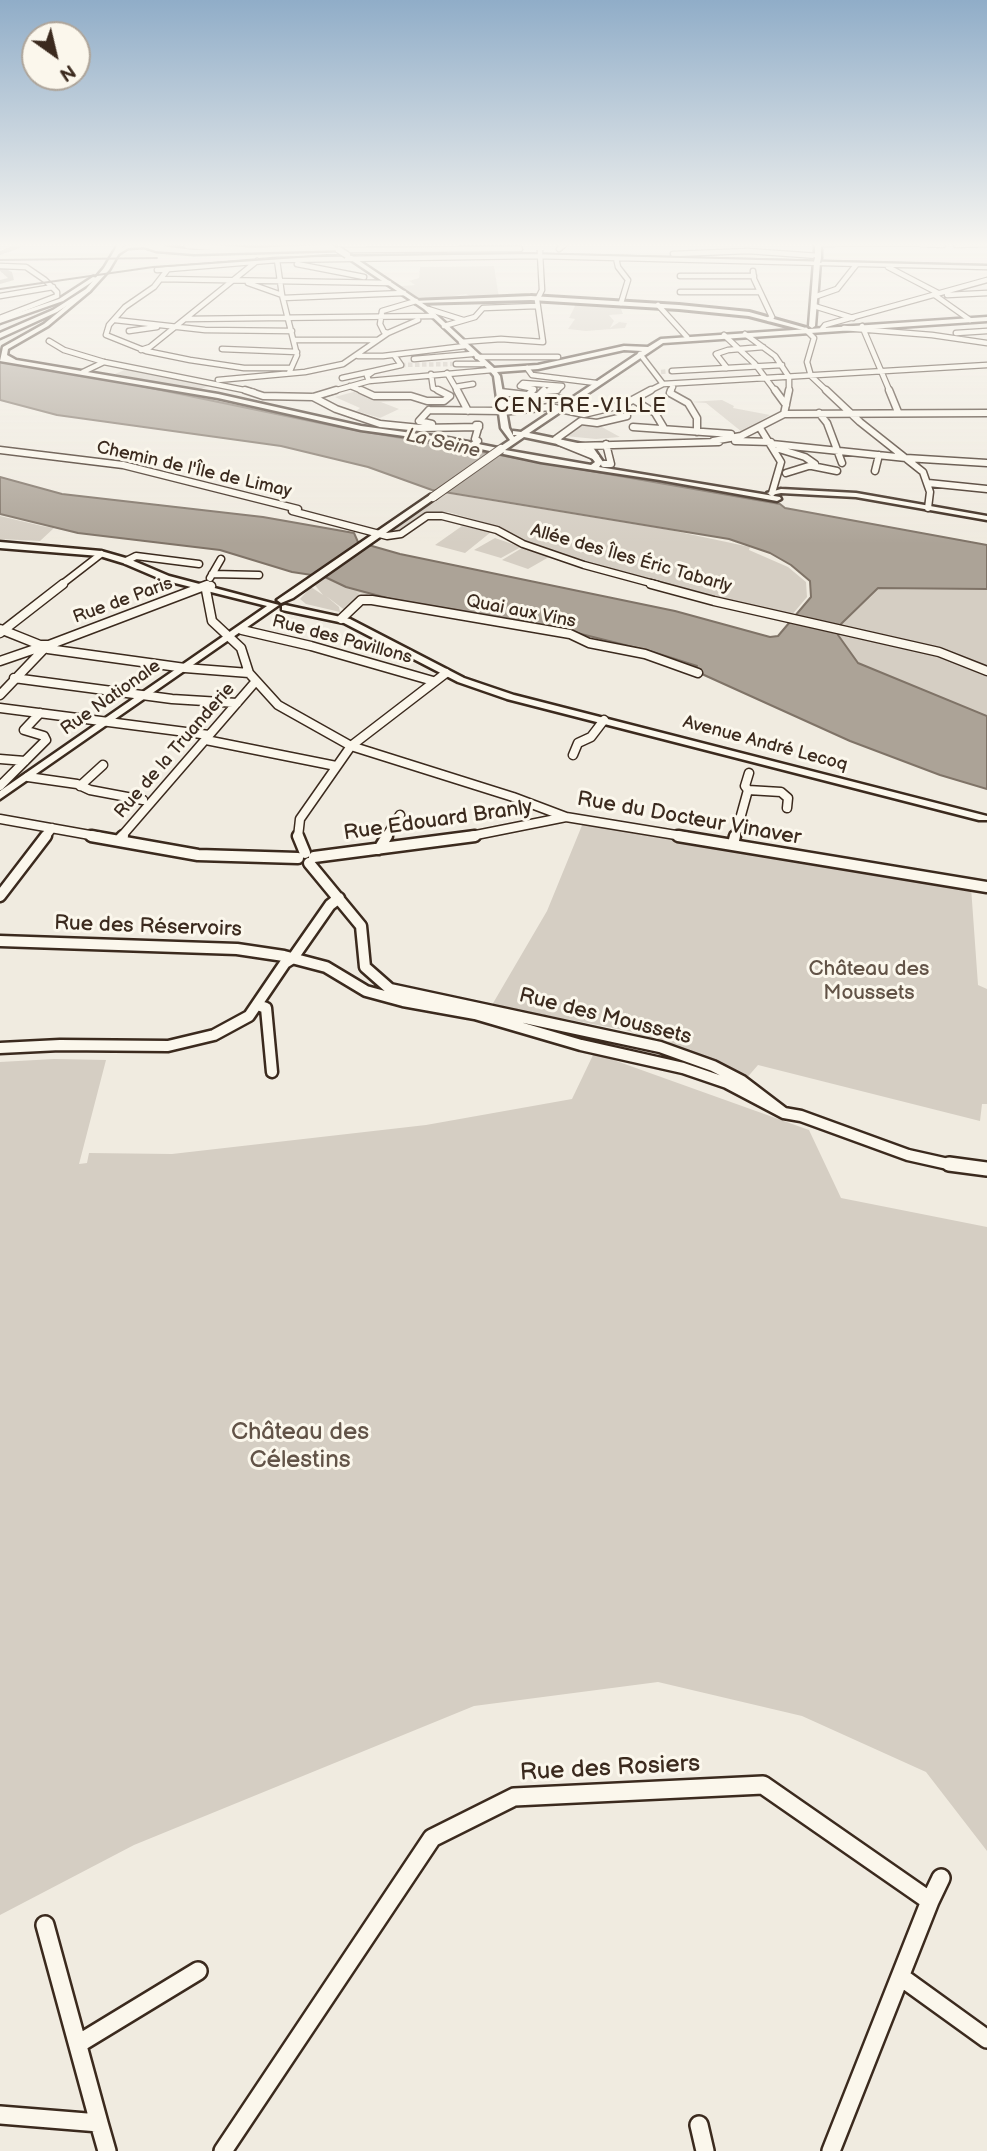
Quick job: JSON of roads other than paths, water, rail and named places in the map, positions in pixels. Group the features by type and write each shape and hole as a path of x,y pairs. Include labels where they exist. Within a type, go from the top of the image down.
{"main road":[{"path":"13,343 3,352 6,358 21,363"},
{"path":"559,408 657,343"},
{"path":"463,345 497,376 505,429 512,440"},
{"path":"492,370 538,367 624,348 642,352"},
{"path":"0,359 249,403 361,428 474,442 553,462 603,466 754,495 774,492 856,495 987,518"},
{"name":"Rue Nationale","path":"0,796 283,604 317,577 559,408"},
{"path":"512,440 541,438 590,449 603,466 659,478"},
{"path":"512,440 541,438"},
{"path":"512,440 588,445 593,447 603,466"},
{"name":"Avenue André Lecoq","path":"0,545 101,554 166,578 344,618 446,673 479,686 985,819"}],"street":[{"path":"52,343 105,363 263,396 313,397 350,384 369,381 492,370"},
{"path":"127,343 141,349 231,366 290,371"},
{"path":"141,349 155,343"},
{"path":"290,371 297,352 295,343"},
{"path":"209,383 321,369 358,356 375,343"},
{"path":"358,356 394,355 463,345 503,343"},
{"path":"544,343 566,361"},
{"path":"732,343 756,366 786,405"},
{"path":"736,440 781,415 789,400 789,377 782,365 758,343"},
{"path":"812,343 807,362 811,376 849,412 923,472 930,496 928,508"},
{"path":"872,343 869,346 898,412"},
{"path":"727,368 715,356 727,349 763,347"},
{"path":"222,349 297,352"},
{"path":"642,352 663,384"},
{"path":"394,355 399,363"},
{"path":"431,374 433,388 450,396 444,401 427,401 411,396 374,397 338,379 393,367 399,363 475,355 558,357"},
{"path":"531,356 538,367"},
{"path":"83,372 126,357"},
{"path":"383,358 385,363 393,367"},
{"path":"456,364 485,364"},
{"path":"672,371 782,365"},
{"path":"479,427 419,421 429,410 502,412 550,407 584,414 634,400 663,384 987,365"},
{"path":"527,368 531,374 596,383"},
{"path":"321,369 342,378"},
{"path":"369,381 367,376 374,371"},
{"path":"654,373 661,372"},
{"path":"447,373 468,411"},
{"path":"500,392 531,392 545,390 556,391 562,386 530,382 520,386 531,392 540,395 571,400"},
{"path":"455,387 473,384"},
{"path":"671,384 673,387 670,393 688,403 694,412 697,432"},
{"path":"540,395 545,390"},
{"path":"249,403 263,396"},
{"path":"286,397 326,409 330,407"},
{"path":"313,397 330,407 385,425 449,429 479,427"},
{"path":"550,407 562,399"},
{"path":"634,400 655,413 664,428"},
{"path":"427,401 429,410"},
{"path":"613,407 627,416 633,427 648,442"},
{"path":"766,414 987,412"},
{"path":"819,413 827,423 842,463"},
{"path":"596,457 557,441 581,421 597,423 627,416"},
{"path":"449,429 450,434 474,442 479,427"},
{"path":"633,427 697,432 756,431 773,445 810,459 815,463 812,466"},
{"path":"736,440 756,431"},
{"path":"578,446 736,440 906,458 987,463"},
{"path":"603,466 606,444"},
{"path":"773,445 781,462 774,492 788,494"},
{"name":"Chemin de l'Île de Limay","path":"0,450 123,465 295,510 296,514 379,534"},
{"path":"875,471 879,455"},
{"path":"786,472 812,466 837,471"},
{"path":"928,483 987,489"},
{"path":"282,516 295,510"},
{"name":"Allée des Îles Éric Tabarly","path":"379,534 398,535 421,518 444,516 497,530 523,544 584,565 778,616 939,652 987,671"},
{"path":"1,631 101,554"},
{"path":"126,561 136,556 199,564"},
{"path":"206,587 221,559"},
{"path":"212,574 259,575"},
{"name":"Rue du Docteur Vinaver","path":"206,587 212,621 241,648 249,673 256,681 278,705 351,746 566,817 987,887"},
{"name":"Rue de Paris","path":"0,661 206,587"},
{"name":"Quai aux Vins","path":"344,618 361,600 380,601 570,634 589,643 645,654 698,673"},
{"name":"Rue des Pavillons","path":"242,630 311,646 433,681"},
{"path":"1,631 44,647 185,668 249,673"},
{"path":"0,695 44,647"},
{"path":"306,858 298,838 300,820 351,746 446,673"},
{"path":"15,678 146,695 237,703"},
{"name":"Rue de la Truanderie","path":"118,841 148,800 256,681"},
{"path":"0,708 208,737 336,766"},
{"path":"0,786 46,740 44,736 24,730 40,713"},
{"path":"573,755 578,743 591,737 604,720"},
{"path":"0,759 25,761"},
{"path":"80,786 103,765"},
{"path":"733,844 748,790 745,786 749,773"},
{"path":"27,777 148,800"},
{"path":"748,790 781,792 788,798 787,808"},
{"path":"379,849 400,815"},
{"name":"Rue Edouard Branly","path":"0,819 198,855 306,858 453,840 566,817"},
{"path":"0,896 52,828"},
{"name":"Rue des Moussets","path":"306,858 361,926 365,967 390,989 660,1047 713,1066 742,1082 784,1114 801,1116 908,1155 958,1166 987,1169"},
{"path":"0,1048 60,1045 168,1046 222,1032 249,1016 285,963 293,958 330,905 339,898"},
{"name":"Rue des Réservoirs","path":"0,941 237,949 293,958 326,967 378,994 475,1014 581,1045 684,1068 727,1083 784,1114"},
{"path":"258,1005 267,1008 272,1072"},
{"name":"Rue des Rosiers","path":"223,2151 432,1838 513,1797 763,1785 930,1902"},
{"path":"831,2151 941,1878"},
{"path":"45,1926 107,2151"},
{"path":"78,2044 198,1971"},
{"path":"901,1977 987,2039"},
{"path":"0,2115 99,2123"},
{"path":"699,2125 705,2151"}],"tunnel":[{"path":"401,365 456,364"},
{"path":"661,372 672,371"}],"district":[{"name":"CENTRE-VILLE","path":"581,407"}],"water label":[{"name":"La Seine","path":"443,444"}],"park label":[{"name":"Château des Moussets","path":"869,982"},
{"name":"Château des Célestins","path":"300,1447"}]}
